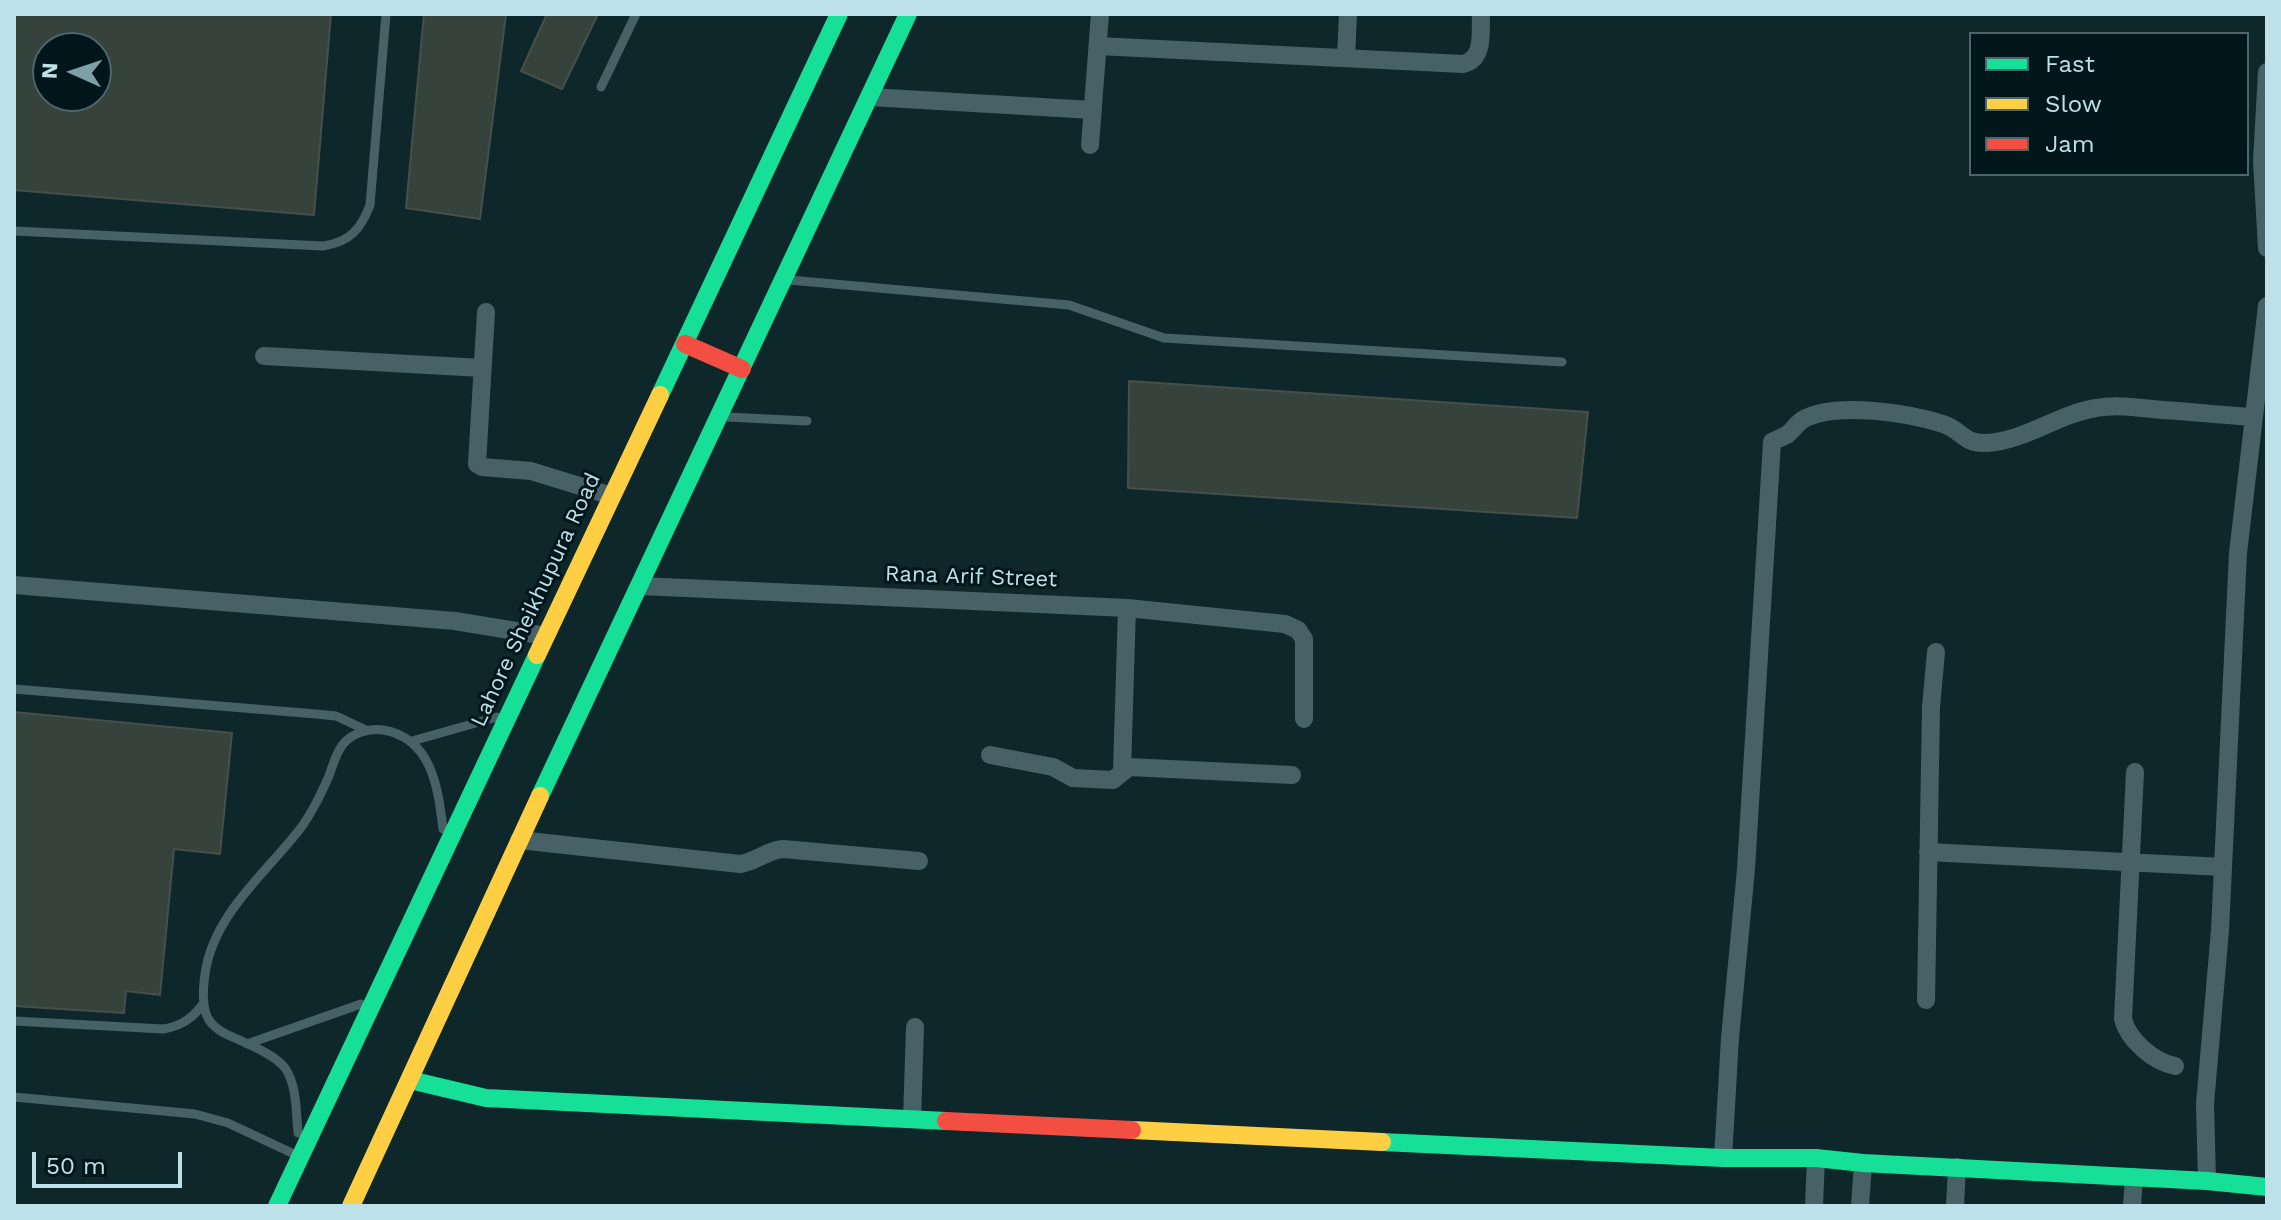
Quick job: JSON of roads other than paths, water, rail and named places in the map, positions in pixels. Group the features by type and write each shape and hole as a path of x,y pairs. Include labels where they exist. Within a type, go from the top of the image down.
{"main road":[{"name":"Lahore Sheikhupura Road","path":"277,1206 839,14"},
{"path":"351,1206 519,840 908,14"},
{"path":"685,344 742,369"},
{"path":"410,1080 486,1098 1723,1158 1816,1158 2267,1187"}],"street":[{"path":"1090,145 1100,14"},
{"path":"1346,58 1348,14"},
{"path":"1098,46 1469,63 1479,52 1481,14"},
{"path":"2267,72 2262,161 2267,248"},
{"path":"870,97 1093,110"},
{"path":"2207,1181 2205,1104 2223,867 2238,553 2267,306"},
{"path":"486,312 477,465 531,471 612,496"},
{"path":"264,356 482,368"},
{"path":"1723,1158 1730,1038 1746,869 1772,442 1788,434 1802,419 1842,410 1934,421 1978,443 2042,428 2075,413 2109,407 2254,417"},
{"path":"14,585 455,621 546,636"},
{"name":"Rana Arif Street","path":"641,586 1127,608 1285,624 1298,630 1304,639 1304,719"},
{"path":"1122,771 1127,608"},
{"path":"1926,1000 1931,707 1936,652"},
{"path":"990,755 1053,767 1073,778 1113,780 1129,767 1292,775"},
{"path":"2135,772 2123,1024 2149,1053 2175,1066"},
{"path":"519,840 740,864 783,849 919,861"},
{"path":"1928,852 2223,867"},
{"path":"912,1119 915,1027"},
{"path":"1814,1206 1816,1158"},
{"path":"1860,1206 1863,1163"},
{"path":"1955,1206 1957,1167"},
{"path":"2132,1206 2134,1177"}],"lane":[{"path":"14,231 323,246 350,238 360,228 370,205 386,14"},
{"path":"601,87 636,14"},
{"path":"782,280 1069,305 1164,338 1562,362"},
{"path":"720,416 807,421"},
{"path":"14,689 336,716 366,730 386,730 412,741 427,761 434,777 441,812 443,856"},
{"path":"412,741 464,728 511,710"},
{"path":"14,1097 195,1114 228,1123 300,1156 295,1098 284,1065 210,1025 203,1004 205,974 212,943 224,920 302,826 317,801 339,750 346,741 366,730"},
{"path":"247,1044 375,999"},
{"path":"14,1021 163,1029 189,1019 203,1004"}]}
